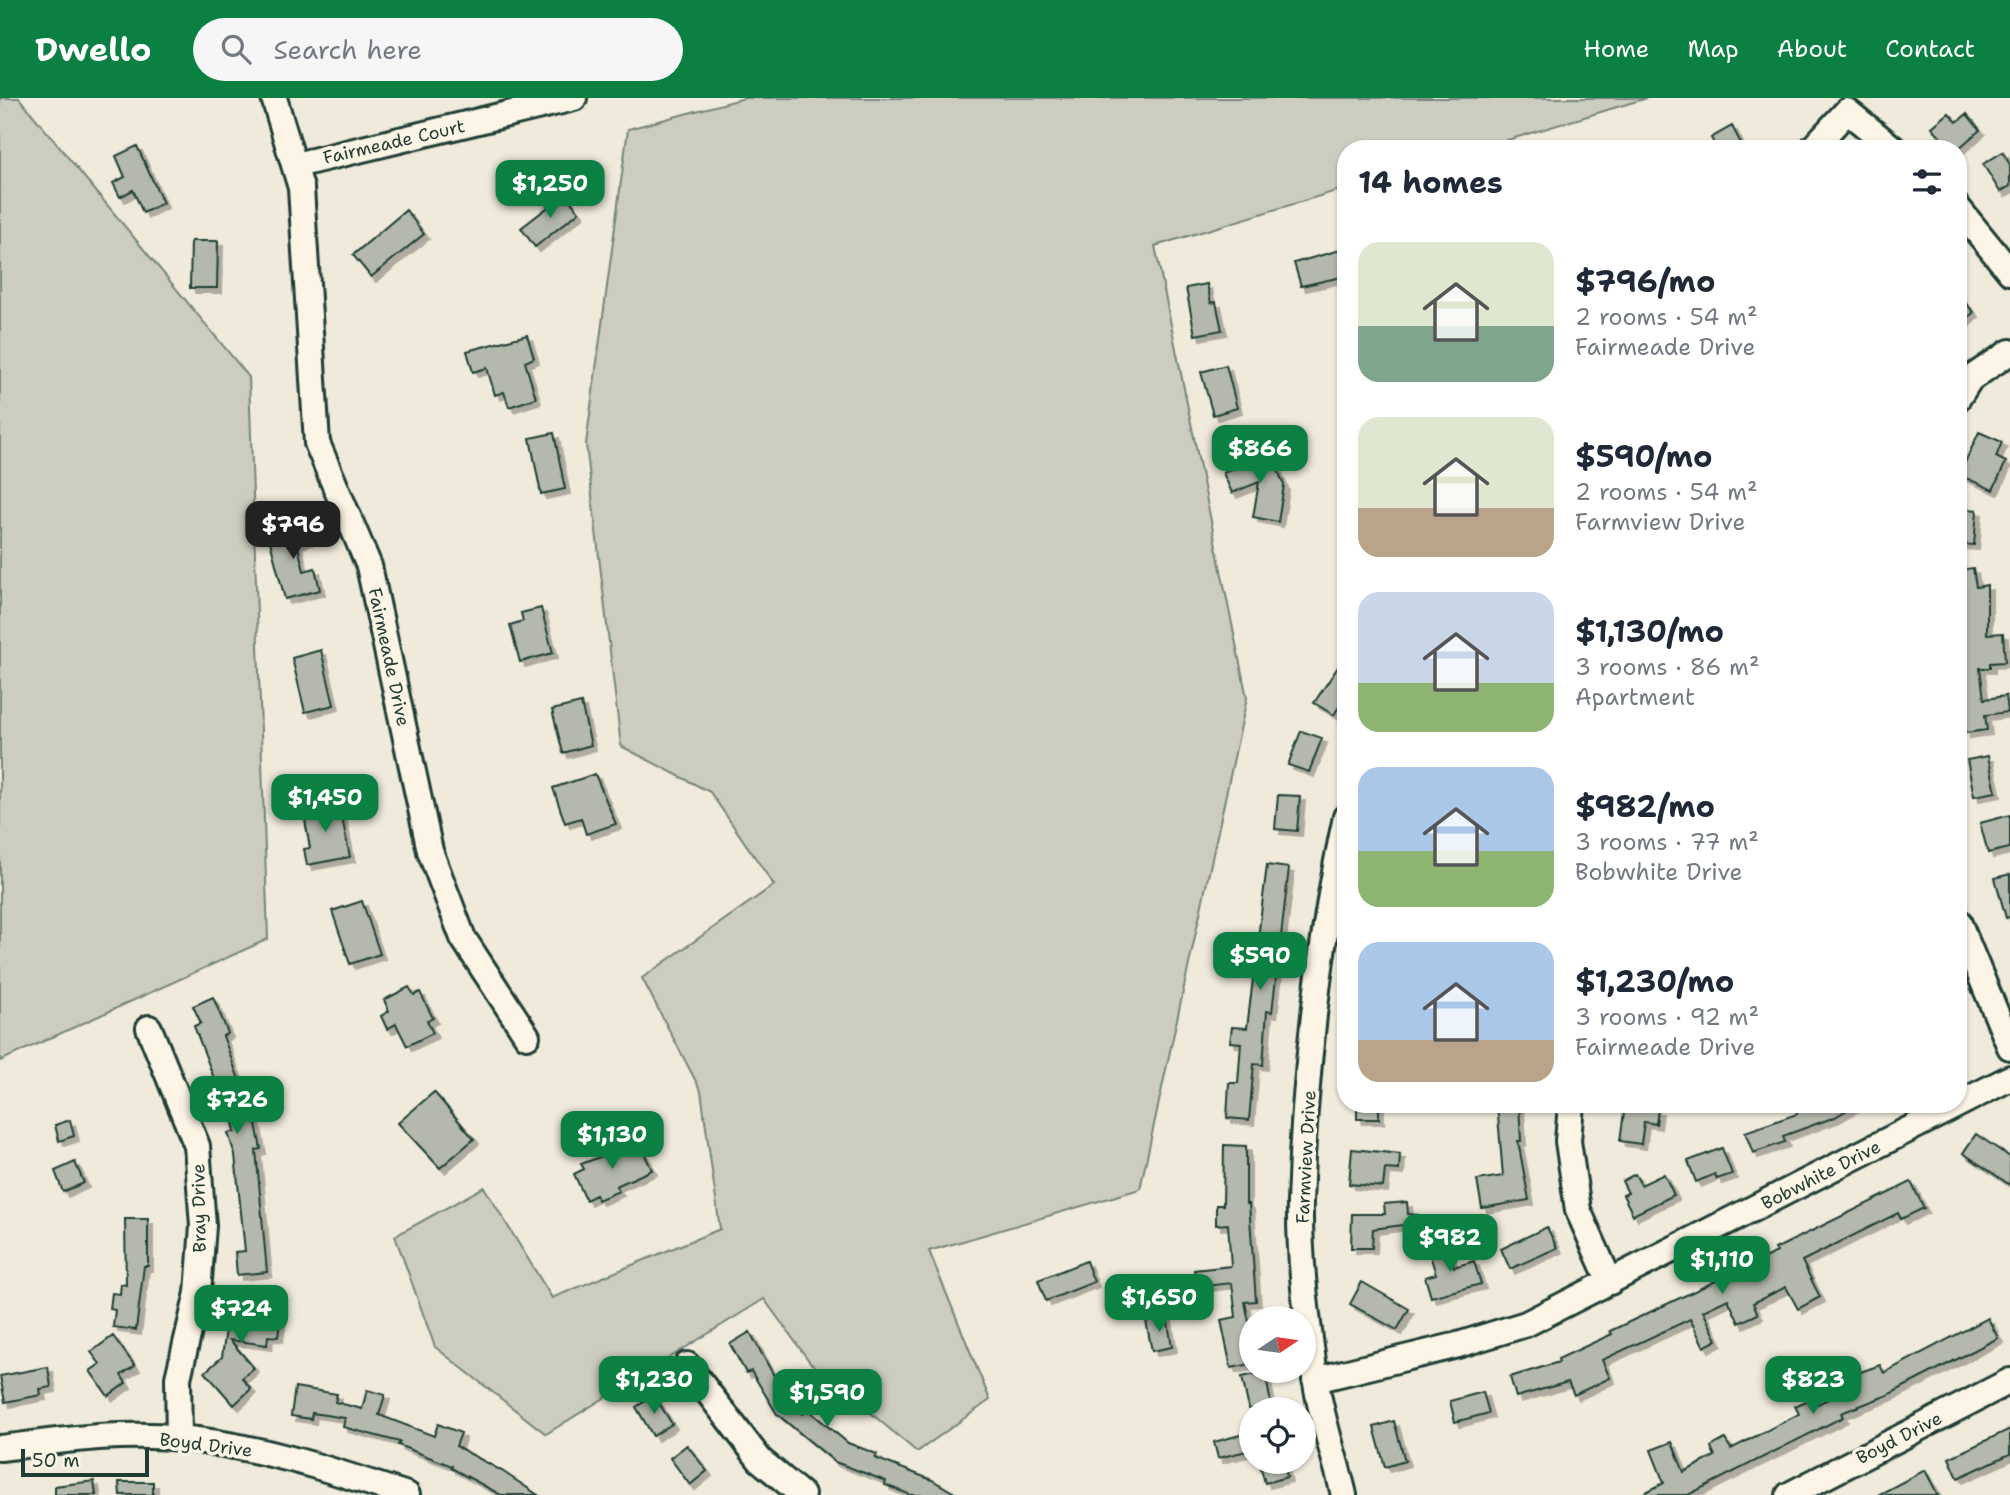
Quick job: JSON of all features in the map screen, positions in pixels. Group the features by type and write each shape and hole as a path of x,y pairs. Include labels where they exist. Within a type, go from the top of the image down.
{"street":[{"name":"Fairmeade Drive","path":"274,98 296,165 304,218 312,400 317,443 369,566 430,851 464,938 527,1036"},
{"name":"Fairmeade Court","path":"296,165 574,98"},
{"path":"1820,140 1847,111 1883,140"},
{"path":"1967,219 2010,272"},
{"path":"1967,384 2010,352"},
{"name":"Farmview Drive","path":"1307,1306 1300,1203 1314,1033 1337,858"},
{"path":"1967,943 2010,1047"},
{"name":"Bray Drive","path":"149,1028 197,1146 204,1226 198,1293 178,1378 179,1437"},
{"name":"Bobwhite Drive","path":"1967,1100 2010,1078"},
{"path":"1570,1113 1568,1141 1577,1210 1610,1282"},
{"name":"Bobwhite Drive","path":"1316,1380 1458,1345 1526,1324 1941,1113"},
{"path":"687,1365 761,1460 802,1495"},
{"name":"Boyd Drive","path":"1789,1495 2010,1381"},
{"name":"Farmview Drive","path":"1316,1383 1344,1495"},
{"name":"Boyd Drive","path":"0,1448 79,1438 179,1437 296,1458 407,1495"}],"shaded area":[{"path":"0,98 19,98 249,377 268,939 0,1061"},
{"path":"745,98 1647,98 1508,140 1337,140 1337,191 1155,246 1247,698 1140,1189 929,1251 990,1400 917,1452 810,1362 764,1299 546,1434 435,1347 395,1236 484,1187 552,1298 720,1229 701,1091 642,978 774,885 710,792 621,746 586,444 628,129"}],"building":[{"path":"1949,113 1957,122 1967,114 1980,130 1967,141 1943,140 1932,127"},
{"path":"1732,126 1739,140 1712,140 1711,138"},
{"path":"137,146 163,203 143,213 133,190 120,197 113,183 125,177 116,156"},
{"path":"2003,152 2010,165 2010,186 2000,192 1983,164"},
{"path":"565,194 579,212 535,247 521,228"},
{"path":"406,210 424,234 371,277 353,255"},
{"path":"191,241 218,241 217,288 190,288"},
{"path":"1337,251 1337,278 1301,286 1294,263"},
{"path":"1207,284 1211,303 1216,302 1222,330 1195,335 1186,288"},
{"path":"1967,305 1974,312 1967,319"},
{"path":"527,335 534,358 525,362 536,398 509,407 504,392 495,395 487,368 473,372 467,351"},
{"path":"1226,365 1237,408 1213,415 1201,372"},
{"path":"1979,432 2002,442 1996,457 2006,462 1993,490 1967,479 1967,458"},
{"path":"554,433 565,489 541,494 530,438"},
{"path":"1271,453 1284,485 1278,522 1253,517 1259,482 1232,493 1223,473"},
{"path":"1967,509 1977,510 1974,545 1967,545"},
{"path":"302,518 307,540 297,543 304,571 315,568 320,590 285,599 269,538 283,534 280,524"},
{"path":"1973,568 1976,587 1987,585 1987,634 2003,633 2005,662 1990,663 1990,668 1980,668 1984,699 2006,696 2008,712 1985,715 1987,730 1967,733 1967,569"},
{"path":"541,608 553,653 520,662 510,625 523,621 521,613"},
{"path":"321,650 334,705 305,712 292,658"},
{"path":"1337,668 1337,710 1334,715 1314,703"},
{"path":"581,703 591,745 563,753 552,710"},
{"path":"1301,731 1322,738 1309,772 1288,765"},
{"path":"1988,756 1996,792 1974,796 1967,760"},
{"path":"595,774 616,824 586,834 581,818 565,823 553,788"},
{"path":"1278,795 1300,796 1297,831 1275,829"},
{"path":"339,803 350,857 307,865 304,849 310,848 303,809"},
{"path":"2010,815 2010,848 1988,853 1980,823"},
{"path":"1267,865 1289,868 1272,1012 1267,1011 1263,1065 1254,1064 1249,1120 1227,1118 1229,1083 1238,1083 1241,1043 1230,1042 1232,1027 1247,1028"},
{"path":"2010,874 2010,917 2006,918 1995,878"},
{"path":"362,901 380,954 350,964 332,911"},
{"path":"409,987 414,995 420,992 433,1018 427,1021 433,1033 407,1046 396,1024 387,1029 381,1016 389,1011 384,1000"},
{"path":"213,997 228,1033 223,1036 250,1109 253,1109 261,1149 256,1150 267,1272 237,1275 235,1252 245,1251 235,1155 228,1133 235,1132 228,1097 222,1099 194,1026 201,1023 193,1006"},
{"path":"434,1092 474,1139 440,1168 398,1123"},
{"path":"1357,1113 1379,1113 1379,1119 1357,1119"},
{"path":"1498,1113 1519,1113 1521,1141 1518,1141 1529,1200 1482,1208 1477,1180 1503,1176"},
{"path":"1624,1113 1657,1113 1656,1124 1644,1122 1641,1144 1620,1141"},
{"path":"1842,1113 1783,1136 1785,1142 1753,1153 1745,1132 1797,1114"},
{"path":"70,1120 74,1136 59,1141 55,1125"},
{"path":"1976,1134 2010,1157 2010,1185 1963,1153"},
{"path":"639,1142 652,1170 616,1186 619,1191 598,1200 596,1195 586,1200 574,1174 584,1169 581,1164"},
{"path":"1224,1145 1246,1146 1246,1204 1249,1204 1256,1301 1245,1302 1246,1306 1239,1306 1239,1366 1231,1368 1221,1320 1236,1317 1232,1283 1195,1287 1194,1270 1231,1266 1228,1224 1216,1225 1216,1205 1223,1205"},
{"path":"1722,1148 1732,1174 1717,1179 1715,1174 1696,1182 1688,1161"},
{"path":"1352,1149 1400,1154 1399,1170 1385,1169 1383,1187 1349,1184"},
{"path":"75,1162 84,1183 63,1192 55,1171"},
{"path":"1635,1174 1641,1185 1664,1174 1674,1195 1633,1215 1623,1195 1628,1193 1622,1181"},
{"path":"1911,1182 1924,1208 1901,1219 1898,1213 1802,1261 1820,1297 1798,1309 1786,1287 1753,1303 1758,1314 1739,1323 1728,1299 1703,1311 1717,1340 1704,1347 1690,1319 1602,1360 1610,1378 1574,1395 1568,1382 1516,1397 1510,1377 1559,1362 1558,1359 1612,1334 1610,1331 1777,1252 1775,1249"},
{"path":"1407,1202 1408,1214 1418,1215 1419,1223 1373,1229 1372,1248 1351,1248 1352,1214 1385,1214 1384,1204"},
{"path":"125,1219 148,1219 148,1266 144,1266 136,1330 113,1327 115,1310 110,1309 112,1293 120,1294 121,1284 126,1285"},
{"path":"1547,1227 1557,1248 1510,1269 1501,1249"},
{"path":"1448,1246 1454,1267 1474,1261 1481,1284 1431,1297 1425,1277 1436,1274 1429,1252"},
{"path":"1086,1261 1094,1282 1046,1301 1038,1280"},
{"path":"1362,1282 1409,1309 1397,1330 1350,1304"},
{"path":"231,1294 254,1297 253,1312 281,1315 278,1337 268,1336 267,1345 230,1340 254,1368 242,1378 251,1389 234,1405 205,1372 222,1357"},
{"path":"1167,1317 1172,1347 1152,1351 1146,1321"},
{"path":"1988,1318 1998,1338 1888,1395 1841,1413 1843,1417 1688,1495 1640,1495 1664,1483 1651,1450 1672,1442 1684,1472 1715,1456 1711,1447 1725,1439 1731,1449 1799,1414 1795,1406 1808,1400 1811,1407 1858,1385 1855,1374 1880,1365 1884,1373"},
{"path":"750,1332 774,1376 778,1374 803,1414 807,1409 848,1443 877,1454 875,1458 932,1480 958,1495 911,1495 885,1485 886,1481 835,1462 777,1414 751,1371 746,1373 730,1344"},
{"path":"113,1336 135,1366 121,1375 126,1383 108,1396 90,1371 100,1364 91,1352"},
{"path":"48,1367 51,1387 40,1389 41,1395 5,1402 0,1376"},
{"path":"1243,1383 1267,1383 1270,1397 1246,1397"},
{"path":"295,1387 337,1394 335,1402 362,1409 367,1390 385,1395 379,1415 434,1436 438,1424 461,1433 456,1446 502,1471 538,1495 501,1495 451,1468 452,1466 398,1445 400,1442 343,1427 345,1418 312,1413 311,1419 291,1416"},
{"path":"1483,1392 1489,1413 1455,1422 1450,1401"},
{"path":"654,1395 672,1424 653,1436 636,1407"},
{"path":"1394,1421 1405,1461 1385,1467 1374,1427"},
{"path":"2010,1429 2010,1454 1958,1478 1949,1458"},
{"path":"1239,1435 1239,1453 1218,1458 1214,1442"},
{"path":"687,1445 707,1471 690,1485 670,1458"},
{"path":"1925,1470 1938,1495 1878,1495"},
{"path":"1263,1474 1286,1474 1287,1477 1265,1483"},
{"path":"94,1481 96,1495 55,1495 55,1486"},
{"path":"119,1482 153,1482 153,1495 120,1495"}]}
